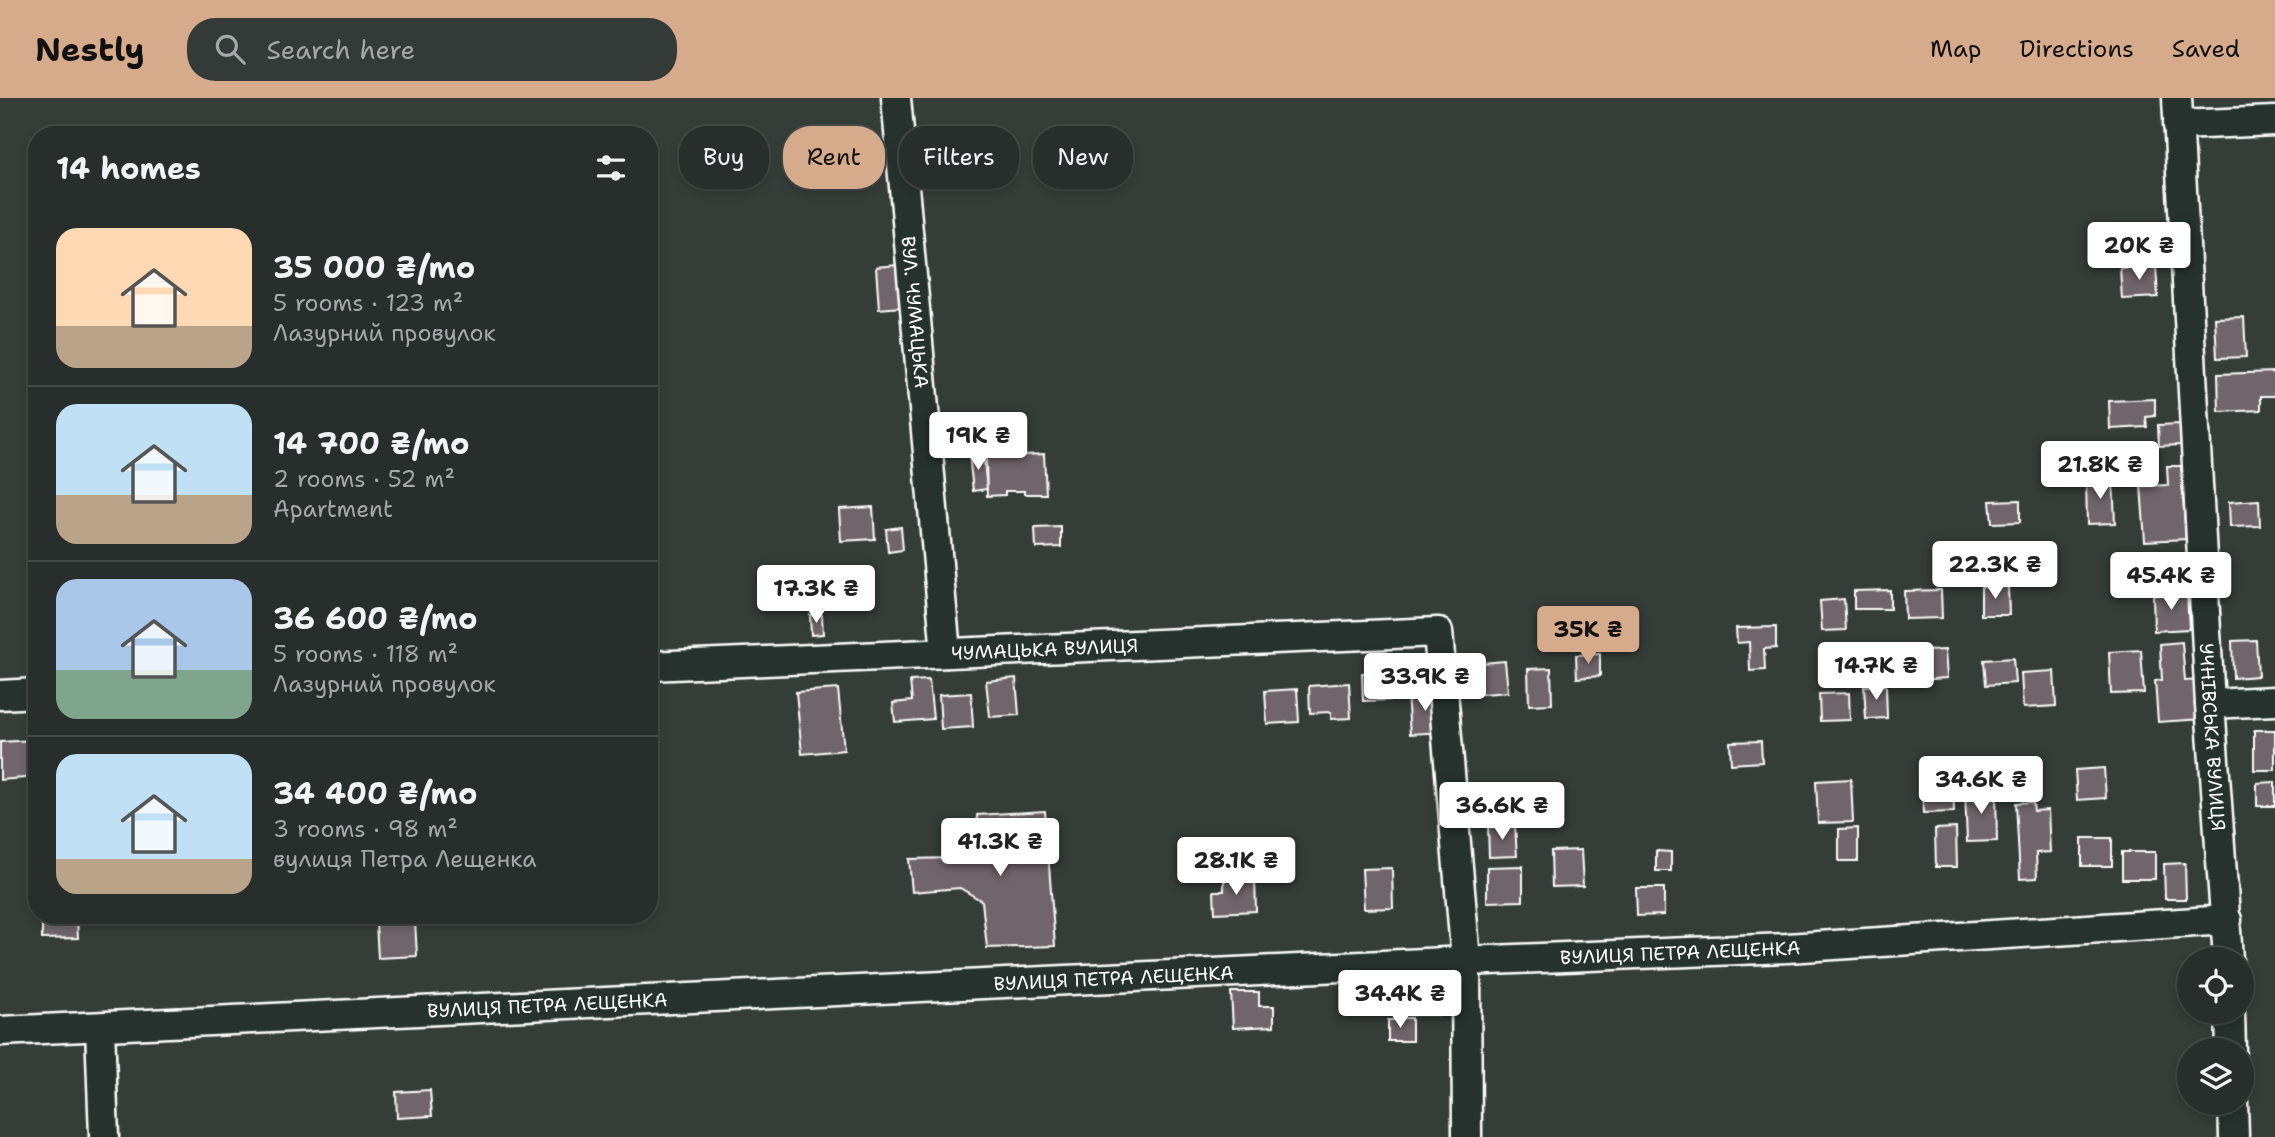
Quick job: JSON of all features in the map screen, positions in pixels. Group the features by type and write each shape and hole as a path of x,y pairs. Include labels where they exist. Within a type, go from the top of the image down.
{"street":[{"name":"ВУЛ. ЧУМАЦЬКА","path":"896,98 946,653"},
{"path":"2177,112 2275,121"},
{"name":"УЧНІВСЬКА ВУЛИЦЯ","path":"2177,112 2210,704 2228,947"},
{"name":"ЧУМАЦЬКА ВУЛИЦЯ","path":"658,666 1438,632 1466,961"},
{"path":"0,695 28,693"},
{"path":"2210,704 2275,701"},
{"name":"ВУЛИЦЯ ПЕТРА ЛЕЩЕНКА","path":"0,1031 1787,948 2227,920"},
{"path":"1466,961 1467,1137"},
{"path":"100,1027 104,1137"},
{"path":"2233,1115 2234,1137"}],"building":[{"path":"898,265 901,307 879,309 876,267"},
{"path":"2156,266 2158,297 2122,299 2120,268"},
{"path":"2244,317 2246,357 2217,358 2215,318"},
{"path":"2275,372 2275,396 2261,396 2261,410 2219,412 2218,374"},
{"path":"2155,399 2155,416 2146,417 2147,427 2110,429 2109,401"},
{"path":"2181,424 2181,445 2159,446 2158,425"},
{"path":"983,453 987,489 973,491 969,454"},
{"path":"1044,454 1046,494 1005,491 1005,495 987,496 986,457"},
{"path":"2167,466 2181,466 2186,539 2145,541 2141,486 2168,485"},
{"path":"2113,478 2115,523 2087,524 2086,479"},
{"path":"2020,500 2020,522 1992,523 1990,501"},
{"path":"2259,500 2260,526 2230,527 2229,502"},
{"path":"873,507 875,539 841,541 839,509"},
{"path":"901,527 903,550 888,552 886,529"},
{"path":"1061,527 1061,547 1036,548 1035,528"},
{"path":"1981,587 2008,587 2009,615 1981,615"},
{"path":"1890,590 1890,609 1854,609 1854,591"},
{"path":"1941,590 1942,618 1905,619 1904,591"},
{"path":"2187,594 2189,629 2154,631 2153,595"},
{"path":"1844,599 1846,630 1822,631 1820,601"},
{"path":"810,615 822,615 823,634 811,635"},
{"path":"1776,627 1776,648 1764,649 1765,670 1750,671 1749,642 1737,643 1736,628"},
{"path":"2256,640 2258,676 2233,678 2232,641"},
{"path":"2182,642 2185,681 2201,680 2203,719 2158,722 2155,681 2162,680 2160,644"},
{"path":"1945,650 1947,678 1904,681 1902,652"},
{"path":"2141,650 2144,693 2111,694 2109,652"},
{"path":"1600,654 1600,676 1577,678 1576,655"},
{"path":"2013,658 2015,683 1986,685 1984,660"},
{"path":"1505,661 1508,692 1471,695 1469,664"},
{"path":"1551,668 1552,704 1529,705 1528,669"},
{"path":"2054,671 2056,706 2023,708 2021,673"},
{"path":"1393,672 1393,700 1363,701 1362,673"},
{"path":"1016,678 1019,715 990,717 986,681"},
{"path":"929,680 933,719 895,722 893,703 912,701 910,681"},
{"path":"1349,683 1351,718 1331,719 1331,712 1310,713 1309,686"},
{"path":"1886,685 1887,718 1866,719 1864,686"},
{"path":"838,689 844,750 802,754 796,692"},
{"path":"1297,689 1299,722 1267,724 1265,691"},
{"path":"1441,692 1443,732 1410,734 1407,694"},
{"path":"971,693 973,727 941,729 939,695"},
{"path":"1849,693 1850,720 1820,721 1819,694"},
{"path":"2254,730 2275,730 2275,770 2254,770"},
{"path":"28,740 28,778 0,780 0,742"},
{"path":"1761,741 1762,762 1731,764 1730,742"},
{"path":"2104,768 2106,798 2077,800 2075,770"},
{"path":"1851,779 1853,822 1818,823 1816,781"},
{"path":"1953,779 1954,812 1923,813 1922,780"},
{"path":"2275,782 2275,806 2257,806 2257,783"},
{"path":"1996,790 1997,841 1967,842 1965,792"},
{"path":"2033,802 2034,811 2048,810 2050,852 2036,853 2037,878 2020,879 2016,803"},
{"path":"1045,811 1055,946 987,948 982,901 960,888 912,892 909,859 951,858 951,841 978,839 977,815"},
{"path":"1515,826 1517,856 1489,857 1488,827"},
{"path":"1858,828 1858,861 1839,861 1839,829"},
{"path":"1956,828 1957,867 1936,867 1935,829"},
{"path":"2082,838 2112,838 2112,866 2082,866"},
{"path":"1581,850 1583,886 1552,887 1551,851"},
{"path":"1656,851 1671,852 1671,871 1656,871"},
{"path":"2122,852 2155,852 2155,879 2122,879"},
{"path":"2185,863 2186,899 2165,899 2164,864"},
{"path":"1523,866 1523,901 1487,902 1487,867"},
{"path":"1392,868 1393,908 1364,909 1362,869"},
{"path":"1255,878 1256,911 1215,913 1214,891 1224,891 1224,880"},
{"path":"1636,888 1664,888 1664,915 1637,916"},
{"path":"42,924 77,924 78,938 42,939"},
{"path":"376,924 415,924 417,956 378,958"},
{"path":"1409,984 1450,984 1451,1015 1409,1015"},
{"path":"1393,987 1394,1014 1367,1015 1366,988"},
{"path":"1231,992 1259,992 1259,1006 1274,1006 1274,1026 1233,1028"},
{"path":"1412,1018 1412,1041 1388,1041 1388,1020"},
{"path":"430,1090 432,1116 397,1118 396,1092"}]}
